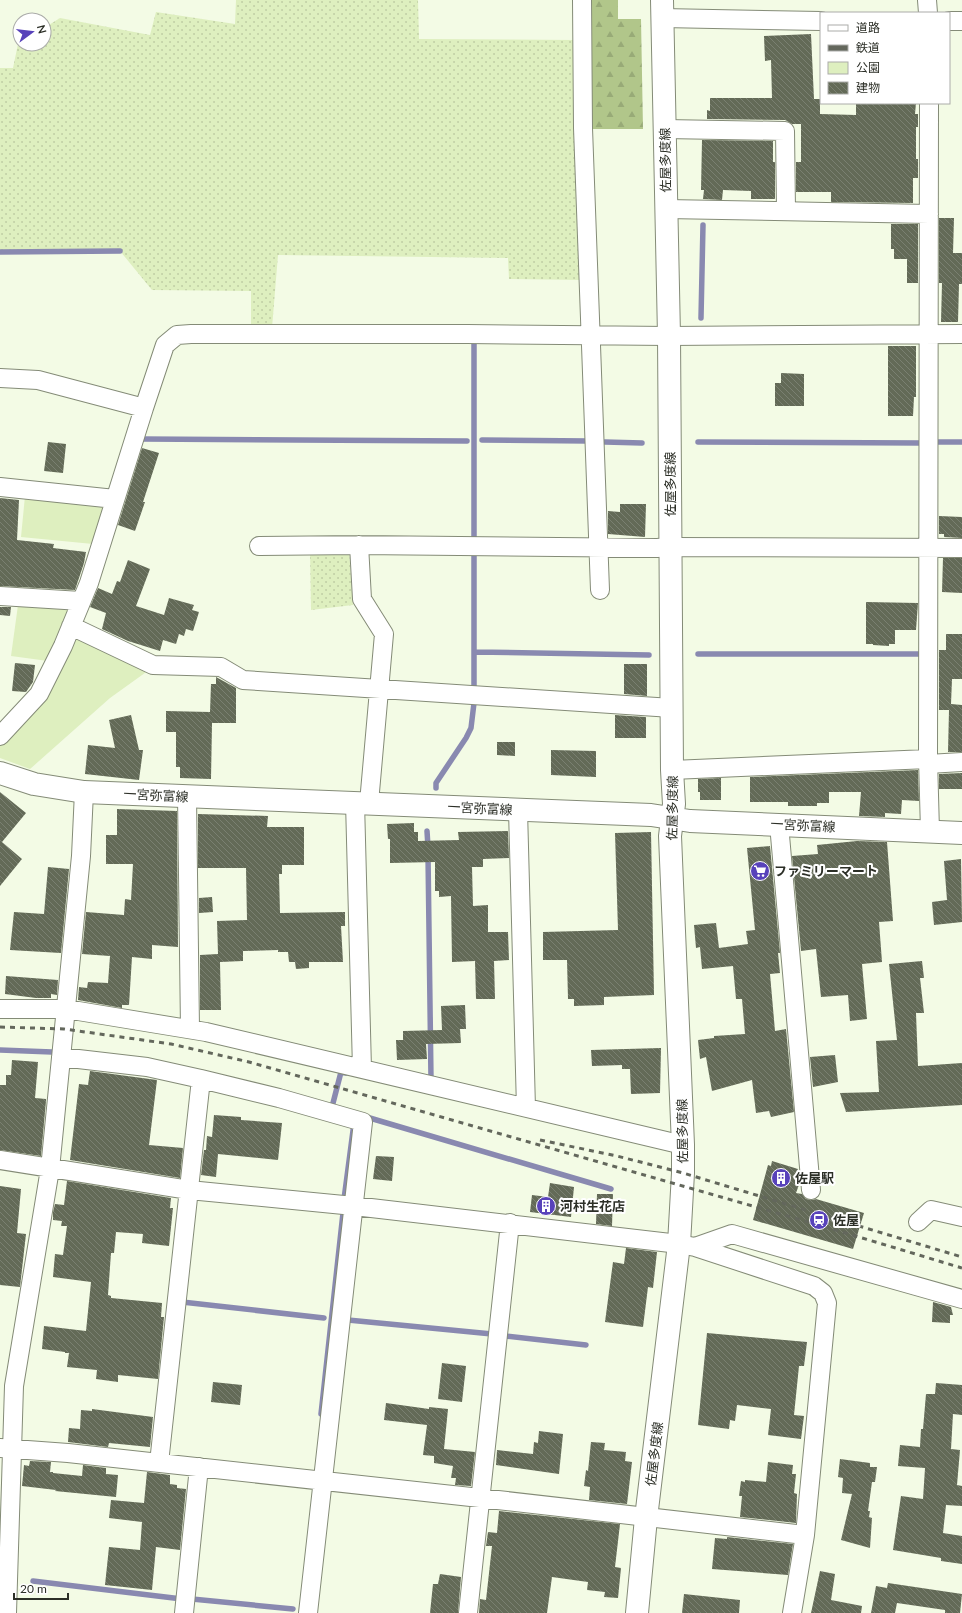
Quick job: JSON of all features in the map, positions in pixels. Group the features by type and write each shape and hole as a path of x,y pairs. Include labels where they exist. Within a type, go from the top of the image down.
{"main road":[{"name":"佐屋多度線","path":"637,1613 646,1518 687,1246 670,836 674,804 672,770 669,336 662,9"},
{"name":"一宮弥富線","path":"0,773 34,784 84,792 651,815 690,821 962,833"}],"street":[{"path":"582,0 584,128 600,590"},
{"path":"927,0 928,12"},
{"path":"662,9 820,21"},
{"path":"950,21 962,21"},
{"path":"929,104 928,761 930,831"},
{"path":"665,129 785,131 786,210"},
{"path":"666,209 786,210 929,214"},
{"path":"0,736 39,694 71,626 88,583 165,345 177,335 669,336 962,334"},
{"path":"0,378 38,380 144,408"},
{"path":"0,487 115,499"},
{"path":"259,546 359,545 598,548 962,548"},
{"path":"359,545 362,599 384,634 379,689 362,803 362,1069"},
{"path":"0,596 81,601"},
{"path":"71,626 153,664 221,668 243,680 672,708"},
{"path":"672,770 928,761 962,762"},
{"path":"7,1613 6,1449 14,1386 50,1169 80,856 84,792"},
{"path":"187,796 190,1029"},
{"path":"518,810 526,1108"},
{"path":"779,824 811,1190"},
{"path":"0,1009 66,1009 190,1029 683,1145"},
{"path":"61,1057 147,1066 279,1098 363,1122 308,1613"},
{"path":"159,1463 201,1079"},
{"path":"0,1160 189,1190 510,1223 687,1246 814,1286 823,1293 827,1303 805,1535 792,1613"},
{"path":"918,1222 931,1210 962,1217"},
{"path":"468,1613 510,1223"},
{"path":"687,1246 732,1234 962,1299"},
{"path":"6,1449 68,1453 199,1467 805,1535"},
{"path":"184,1613 199,1467"}],"green space":[{"path":"236,0 418,0 419,39 576,40 582,280 509,279 508,258 278,255 272,328 251,329 251,291 152,290 120,251 0,252 0,68 13,68 16,52 52,52 52,23 60,18 150,35 156,12 235,24"},
{"path":"590,0 618,0 618,19 641,19 643,129 589,129"},
{"path":"25,496 100,503 106,511 93,544 21,537"},
{"path":"310,549 349,550 353,605 311,610"},
{"path":"18,605 71,609 48,661 11,656"},
{"path":"74,635 149,670 110,698 30,769 0,758 0,746 43,698"}],"building":[{"path":"811,34 814,99 820,99 820,114 856,115 856,104 916,104 915,114 918,114 918,127 916,127 916,159 918,159 918,178 913,178 913,203 831,202 831,192 796,192 796,162 801,162 801,124 792,124 785,120 707,119 707,110 710,111 710,98 772,98 771,60 765,61 764,36"},
{"path":"702,140 773,141 773,162 775,162 775,199 751,199 751,191 723,190 722,200 703,199 704,190 701,190"},
{"path":"939,218 954,218 953,253 962,253 962,284 959,284 958,322 941,322 942,283 939,283"},
{"path":"891,224 918,224 918,283 907,283 907,259 894,259 894,249 891,249"},
{"path":"888,346 916,346 916,397 914,397 913,416 888,416"},
{"path":"781,373 804,374 804,406 775,406 775,383 781,383"},
{"path":"48,442 66,444 63,473 44,471"},
{"path":"142,448 159,453 135,531 118,525"},
{"path":"0,498 19,500 17,540 54,544 53,548 86,552 75,590 0,586"},
{"path":"620,504 646,504 645,537 608,534 608,511 620,512"},
{"path":"939,516 962,517 962,538 944,537 944,534 939,534"},
{"path":"943,558 962,558 962,593 942,592"},
{"path":"128,560 150,569 136,606 164,615 169,598 194,605 192,610 199,612 193,631 186,629 184,636 179,634 176,644 163,640 160,651 128,641 102,629 106,613 90,607 98,588 112,594 117,581 120,582"},
{"path":"866,602 918,603 916,630 895,630 895,644 889,644 889,646 866,644"},
{"path":"0,607 11,607 10,616 0,615"},
{"path":"946,634 962,634 962,679 952,679 951,704 962,705 962,752 948,752 949,710 939,710 939,650 946,650"},
{"path":"15,663 35,665 33,682 26,692 12,691"},
{"path":"624,664 647,664 647,696 624,694"},
{"path":"216,677 236,688 236,723 212,723 211,779 180,778 180,767 176,767 176,732 166,732 166,711 210,712 211,684 216,684"},
{"path":"131,715 139,750 143,750 139,780 85,774 88,745 115,748 109,720"},
{"path":"615,715 646,717 646,738 615,738"},
{"path":"497,742 515,742 515,756 497,755"},
{"path":"551,750 596,751 596,777 551,775"},
{"path":"918,770 919,801 902,800 901,814 885,813 885,817 859,816 861,792 829,792 829,803 817,803 817,806 788,806 788,802 750,802 750,777"},
{"path":"962,773 962,789 939,789 939,774"},
{"path":"721,778 721,800 700,800 700,792 698,792 698,779"},
{"path":"0,792 26,813 2,842 22,859 0,886"},
{"path":"117,809 177,811 178,947 152,945 152,959 132,957 129,1005 122,1005 122,1008 78,1000 79,987 87,988 88,982 108,983 110,956 82,954 86,912 124,915 125,899 131,900 133,864 106,864 106,835 117,835"},
{"path":"198,814 268,816 267,827 304,827 304,865 282,865 282,874 279,874 280,913 345,912 345,926 341,926 343,962 309,962 309,968 296,969 295,962 289,962 288,952 278,952 278,950 243,951 243,961 220,962 221,1010 200,1010 200,955 218,954 217,921 247,920 246,868 198,868"},
{"path":"414,823 414,832 418,832 418,841 459,840 458,832 508,831 509,858 483,859 483,867 472,867 473,906 488,905 488,932 508,932 509,960 494,961 495,999 476,999 475,961 452,962 451,896 439,897 439,891 435,891 435,862 390,863 390,839 388,839 387,824"},
{"path":"651,832 654,995 604,997 604,1005 574,1006 574,999 568,999 567,960 543,960 543,932 618,930 615,833"},
{"path":"857,841 887,842 893,921 879,922 882,962 862,964 867,1019 850,1021 848,995 821,997 816,949 801,951 792,856 818,854 817,845"},
{"path":"770,846 780,953 778,953 780,973 770,974 775,1031 786,1029 794,1112 771,1117 769,1111 756,1113 752,1080 712,1091 706,1057 700,1059 698,1040 714,1038 714,1036 745,1034 742,999 736,999 733,966 702,969 700,947 696,948 694,925 716,923 719,948 748,944 746,931 755,930 747,848"},
{"path":"961,859 962,922 934,925 932,902 947,900 944,861"},
{"path":"48,867 69,869 61,953 10,950 14,912 44,914"},
{"path":"212,897 213,912 199,913 199,898"},
{"path":"922,961 924,978 920,978 924,1013 916,1013 918,1066 962,1063 962,1105 846,1112 840,1093 879,1092 876,1041 897,1040 889,964"},
{"path":"6,976 58,980 57,995 51,994 51,998 36,998 5,994"},
{"path":"465,1005 466,1029 460,1029 461,1043 426,1044 427,1059 397,1060 396,1040 403,1040 403,1031 442,1030 441,1006"},
{"path":"661,1048 660,1093 631,1094 630,1069 622,1069 622,1065 592,1066 591,1050"},
{"path":"835,1055 838,1082 813,1087 810,1057"},
{"path":"12,1060 38,1062 35,1098 46,1099 41,1156 0,1150 0,1085 6,1085 6,1075 11,1075"},
{"path":"90,1071 157,1080 149,1145 183,1148 180,1178 70,1160 79,1084 88,1085"},
{"path":"214,1115 241,1117 241,1120 282,1123 278,1160 218,1154 216,1177 201,1175 207,1136 212,1137"},
{"path":"376,1156 394,1157 392,1181 373,1179"},
{"path":"772,1161 798,1169 796,1177 799,1178 800,1182 796,1193 802,1194 806,1199 816,1199 864,1213 853,1249 753,1220 768,1165 771,1166"},
{"path":"67,1181 171,1198 170,1208 173,1208 169,1246 142,1243 143,1234 116,1232 114,1253 111,1253 108,1295 111,1296 111,1298 162,1303 161,1317 164,1317 158,1379 118,1375 118,1382 96,1379 97,1370 67,1367 69,1353 42,1349 44,1326 86,1331 91,1282 53,1277 55,1254 63,1255 67,1226 61,1226 62,1221 53,1220 53,1212 55,1204 64,1205"},
{"path":"550,1183 574,1187 571,1217 530,1212 532,1195 548,1197"},
{"path":"0,1186 21,1189 17,1233 26,1234 20,1287 0,1285"},
{"path":"597,1194 613,1194 612,1226 596,1224"},
{"path":"626,1248 657,1252 653,1288 648,1287 643,1327 605,1322 613,1262 624,1264"},
{"path":"933,1302 951,1307 953,1315 950,1315 950,1323 932,1322"},
{"path":"707,1333 807,1342 804,1366 799,1366 794,1415 804,1416 801,1439 768,1435 771,1409 737,1405 735,1421 730,1420 729,1429 698,1425"},
{"path":"442,1363 466,1366 462,1402 438,1399"},
{"path":"213,1382 242,1385 240,1405 211,1402"},
{"path":"936,1383 962,1385 962,1415 953,1414 951,1449 960,1450 957,1485 962,1486 962,1506 946,1505 943,1533 962,1536 962,1564 941,1561 941,1558 893,1550 901,1496 923,1499 925,1468 898,1466 900,1445 920,1447 926,1394 935,1394"},
{"path":"386,1403 429,1409 429,1407 448,1409 444,1449 475,1452 471,1486 455,1485 456,1478 451,1478 453,1466 434,1463 434,1456 423,1455 427,1425 384,1420"},
{"path":"92,1409 153,1417 150,1447 109,1443 108,1447 68,1442 69,1428 80,1429 81,1410 92,1411"},
{"path":"539,1431 563,1434 559,1474 496,1465 497,1450 533,1454 534,1442 538,1443"},
{"path":"591,1442 605,1443 604,1450 626,1452 625,1461 632,1462 627,1504 589,1500 590,1487 584,1486 586,1470 588,1471"},
{"path":"840,1459 870,1463 870,1467 877,1467 875,1482 872,1482 868,1511 870,1511 869,1517 872,1518 870,1548 841,1540 852,1494 842,1493 843,1478 838,1477"},
{"path":"30,1461 51,1462 50,1472 53,1473 82,1476 83,1465 106,1468 106,1474 118,1475 116,1497 22,1486 24,1465 29,1466"},
{"path":"768,1462 793,1465 792,1474 796,1474 794,1493 797,1494 796,1523 740,1517 742,1496 739,1496 741,1481 766,1482"},
{"path":"147,1472 170,1475 170,1484 177,1485 177,1488 186,1489 180,1550 156,1547 152,1590 105,1585 109,1547 140,1550 142,1522 109,1518 111,1500 144,1503"},
{"path":"499,1511 620,1524 615,1567 621,1568 618,1598 604,1597 605,1592 587,1590 588,1582 552,1577 547,1613 479,1613 480,1599 486,1600 492,1546 486,1546 488,1532 497,1533"},
{"path":"727,1537 793,1544 788,1575 712,1569 715,1538 727,1539"},
{"path":"820,1571 835,1574 831,1600 862,1606 861,1613 811,1613"},
{"path":"440,1574 461,1577 458,1613 430,1613 433,1584 438,1584"},
{"path":"888,1583 962,1594 960,1613 945,1613 945,1610 897,1603 895,1613 871,1613 876,1586 887,1588"},
{"path":"684,1594 740,1600 739,1613 682,1613"}],"waterway":[{"path":"701,318 703,225"},
{"path":"0,252 120,251"},
{"path":"474,342 474,542"},
{"path":"142,439 467,441"},
{"path":"482,440 588,441"},
{"path":"605,442 642,443"},
{"path":"698,442 921,443"},
{"path":"935,442 962,442"},
{"path":"474,554 474,689"},
{"path":"474,652 649,655"},
{"path":"698,654 920,654"},
{"path":"436,788 436,783 471,728 474,703"},
{"path":"427,831 428,847"},
{"path":"428,855 431,1079"},
{"path":"0,1050 52,1052"},
{"path":"332,1107 341,1072 346,1073"},
{"path":"363,1116 611,1189"},
{"path":"344,1199 354,1123"},
{"path":"321,1414 343,1213"},
{"path":"182,1302 324,1318"},
{"path":"348,1320 492,1334"},
{"path":"505,1336 586,1345"},
{"path":"33,1581 182,1599"},
{"path":"192,1599 293,1609"}],"railway":[{"path":"0,1027 64,1029 171,1044 249,1062 819,1225 962,1268"},
{"path":"540,1140 617,1156 683,1173 962,1257"}],"place":[{"name":"ファミリーマート","path":"760,871"},
{"name":"佐屋駅","path":"781,1178"},
{"name":"河村生花店","path":"546,1206"},
{"name":"佐屋","path":"819,1220"}]}
